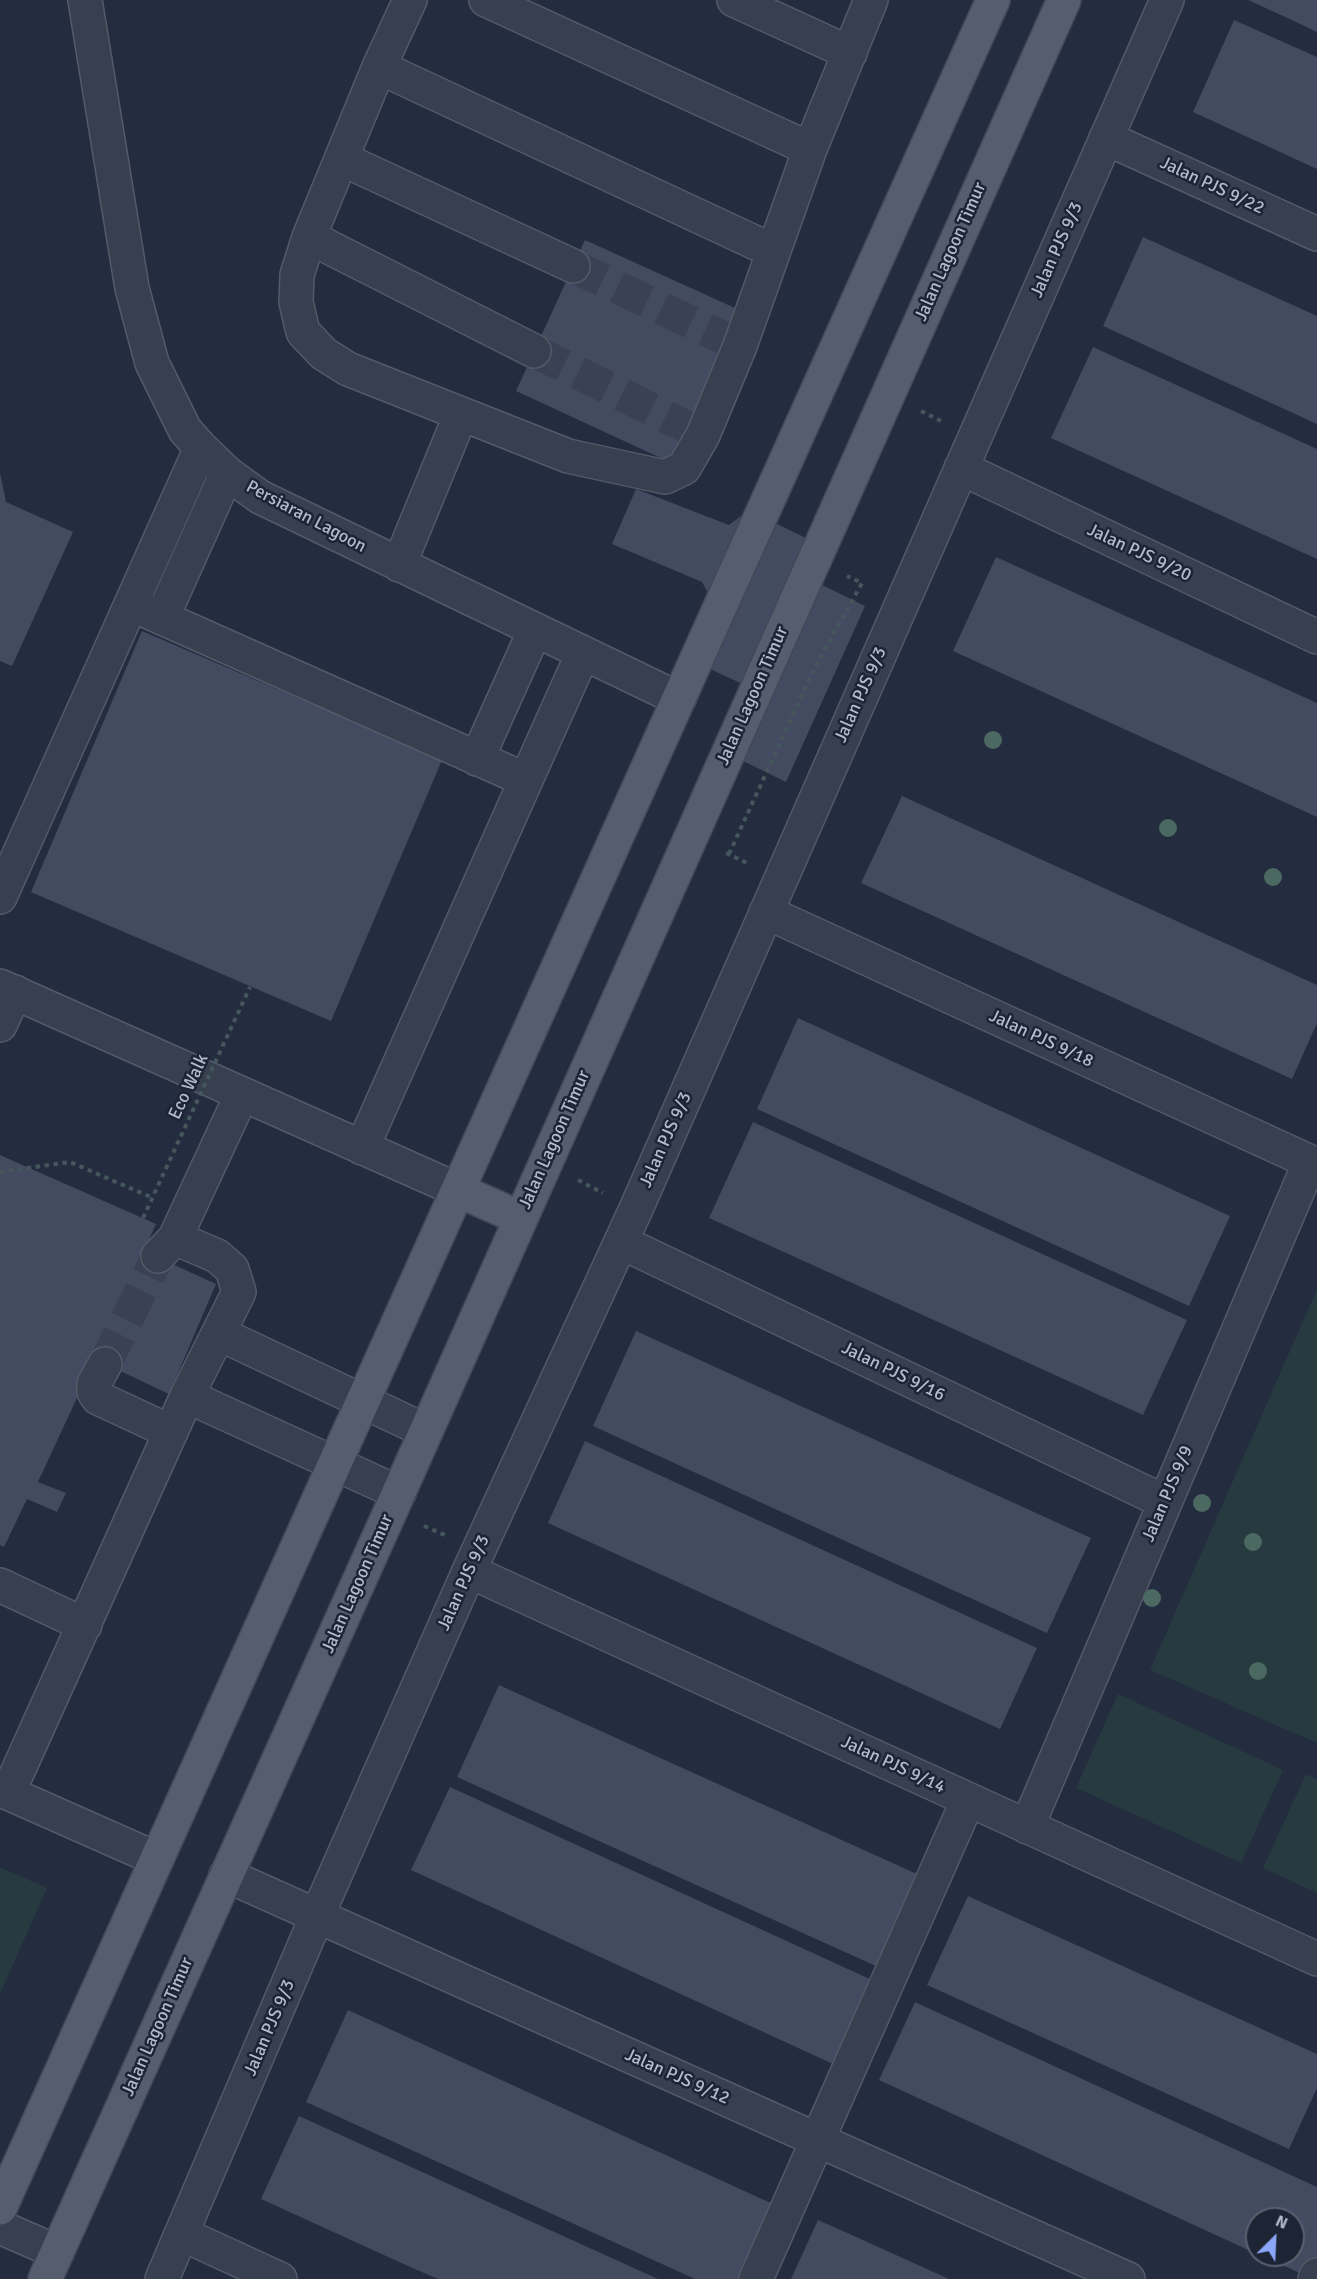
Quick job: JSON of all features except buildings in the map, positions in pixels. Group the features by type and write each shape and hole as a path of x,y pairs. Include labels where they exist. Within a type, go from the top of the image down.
{"main road":[{"path":"0,2208 993,0"},
{"name":"Jalan Lagoon Timur","path":"51,2266 395,1501 1064,0"},
{"path":"458,1190 520,1218"}],"street":[{"name":"Persiaran Lagoon","path":"85,0 132,288 152,363 185,430 228,473 260,497 679,699"},
{"path":"410,0 379,67 309,237 297,275 296,302 303,332 324,354 348,369 568,456 665,477 684,468 736,344 810,149 871,0"},
{"path":"486,0 810,149"},
{"path":"734,0 850,53"},
{"name":"Jalan PJS 9/3","path":"162,2279 317,1916 473,1561 636,1209 1167,0"},
{"path":"379,67 773,251"},
{"name":"Jalan PJS 9/22","path":"1106,138 1317,234"},
{"path":"342,159 573,266"},
{"path":"309,237 534,351"},
{"path":"399,565 461,414"},
{"path":"0,897 30,862 131,604 201,448"},
{"name":"Jalan PJS 9/20","path":"961,468 1317,637"},
{"path":"162,618 228,473"},
{"path":"131,604 526,780"},
{"path":"477,759 535,630"},
{"path":"362,1148 583,653"},
{"name":"Jalan PJS 9/18","path":"766,912 1313,1164"},
{"path":"0,1025 7,989 458,1190"},
{"path":"157,1859 4,1791 85,1625 187,1396 239,1292 232,1269 217,1256 166,1247 242,1094"},
{"name":"Jalan PJS 9/9","path":"1027,1827 1165,1502 1313,1164"},
{"name":"Jalan PJS 9/16","path":"621,1242 1165,1502"},
{"path":"220,1334 426,1431"},
{"path":"105,1364 94,1384 94,1392 98,1398 171,1432"},
{"path":"187,1396 335,1463 395,1501"},
{"name":"Jalan PJS 9/14","path":"473,1561 968,1800 1317,1959"},
{"path":"0,1585 85,1625"},
{"path":"756,2279 968,1800"},
{"name":"Jalan PJS 9/12","path":"226,1875 1128,2279"},
{"path":"0,2226 51,2266"},
{"path":"182,2234 280,2279"}],"path":[{"path":"887,396 975,435"},
{"path":"729,854 814,669 862,583 814,561"},
{"path":"691,836 780,880"},
{"name":"Eco Walk","path":"143,1218 250,987"},
{"path":"0,1172 70,1162 153,1198"},
{"path":"544,1164 636,1209"},
{"path":"395,1501 473,1561"}],"shaded area":[{"path":"1317,1289 1317,1743 1150,1670"},
{"path":"1118,1694 1283,1770 1241,1863 1076,1788"},
{"path":"1306,1774 1317,1779 1317,1893 1263,1868"},
{"path":"0,1867 47,1888 0,1994"}],"tunnel":[{"path":"573,266 732,342"},
{"path":"534,351 693,430"},
{"path":"105,1364 158,1256"}]}
